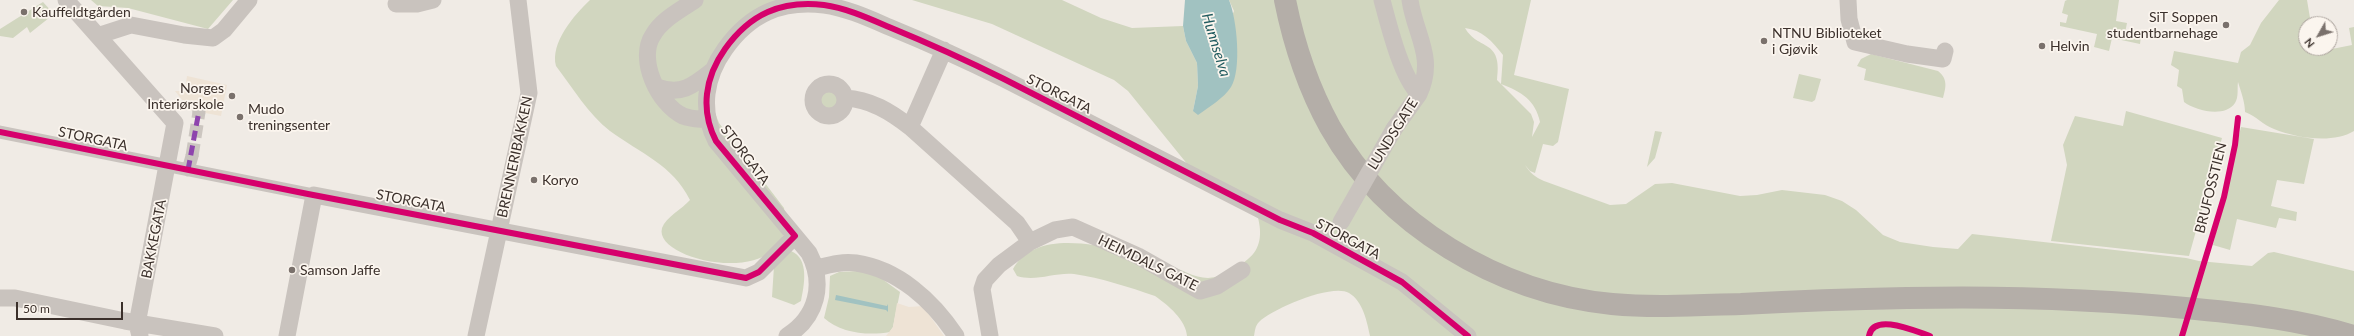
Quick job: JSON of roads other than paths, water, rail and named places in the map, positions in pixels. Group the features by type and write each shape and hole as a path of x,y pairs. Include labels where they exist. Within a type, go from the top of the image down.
{"highway":[{"path":"1285,0 1302,65 1321,110 1343,146 1366,177 1403,214 1439,241 1479,265 1537,289 1598,302 1650,306 1936,297 2121,302 2268,317 2329,329 2353,336"}],"street":[{"name":"BAKKEGATA","path":"66,0 100,35 175,123 138,330"},
{"path":"100,35 131,25 184,35 213,38 224,30 249,0"},
{"path":"396,4 417,4 433,0"},
{"name":"BRENNERIBAKKEN","path":"476,336 529,93 518,0"},
{"path":"695,0 661,24 652,36 647,50 648,65 657,87 665,101 683,116 707,120"},
{"name":"LUNDSGATE","path":"1326,240 1340,222 1394,130 1419,94 1410,85 1404,73 1382,0"},
{"path":"1410,0 1427,67 1424,82 1419,94"},
{"path":"1848,0 1849,19 1855,42 1907,54 1943,59 1945,51"},
{"name":"STORGATA","path":"0,132 314,195 746,278 766,266 795,236 722,150 713,136 707,120 706,93 713,70 733,37 748,23 771,9 794,4 824,5 853,12 944,50 1280,220 1326,240 1402,282 1468,336"},
{"path":"910,127 944,50"},
{"path":"657,87 670,92 680,91 696,83 713,70"},
{"path":"845,98 858,99 870,103 897,117 910,127 1016,223 1030,242"},
{"path":"188,170 192,156"},
{"path":"287,336 314,195"},
{"name":"HEIMDALS GATE","path":"990,336 983,284 999,265 1030,242 1055,230 1073,227 1138,256 1200,291 1217,286 1242,270"},
{"path":"787,336 800,328 810,316 816,291 817,268 809,253 795,236"},
{"path":"817,268 834,263 854,262 875,267 897,277 931,303 956,336"},
{"path":"0,298 15,298 138,330 215,336"}],"water":[{"name":"Hunnselva","path":"1185,0 1229,0 1236,31 1236,69 1231,87 1220,99 1198,115 1193,111 1198,86 1197,63 1186,41 1183,26"},
{"path":"836,295 887,306 888,304 888,312 886,310 835,300"}],"tunnel":[{"path":"192,156 199,112"}],"place":[{"name":"Kauffeldtgården","path":"24,12"},
{"name":"SiT Soppen studentbarnehage","path":"2226,25"},
{"name":"NTNU Biblioteket i Gjøvik","path":"1764,41"},
{"name":"Helvin","path":"2042,46"},
{"name":"Norges Interiørskole","path":"232,96"},
{"name":"Mudo treningsenter","path":"240,117"},
{"name":"Koryo","path":"534,180"},
{"name":"Samson Jaffe","path":"292,270"}]}
